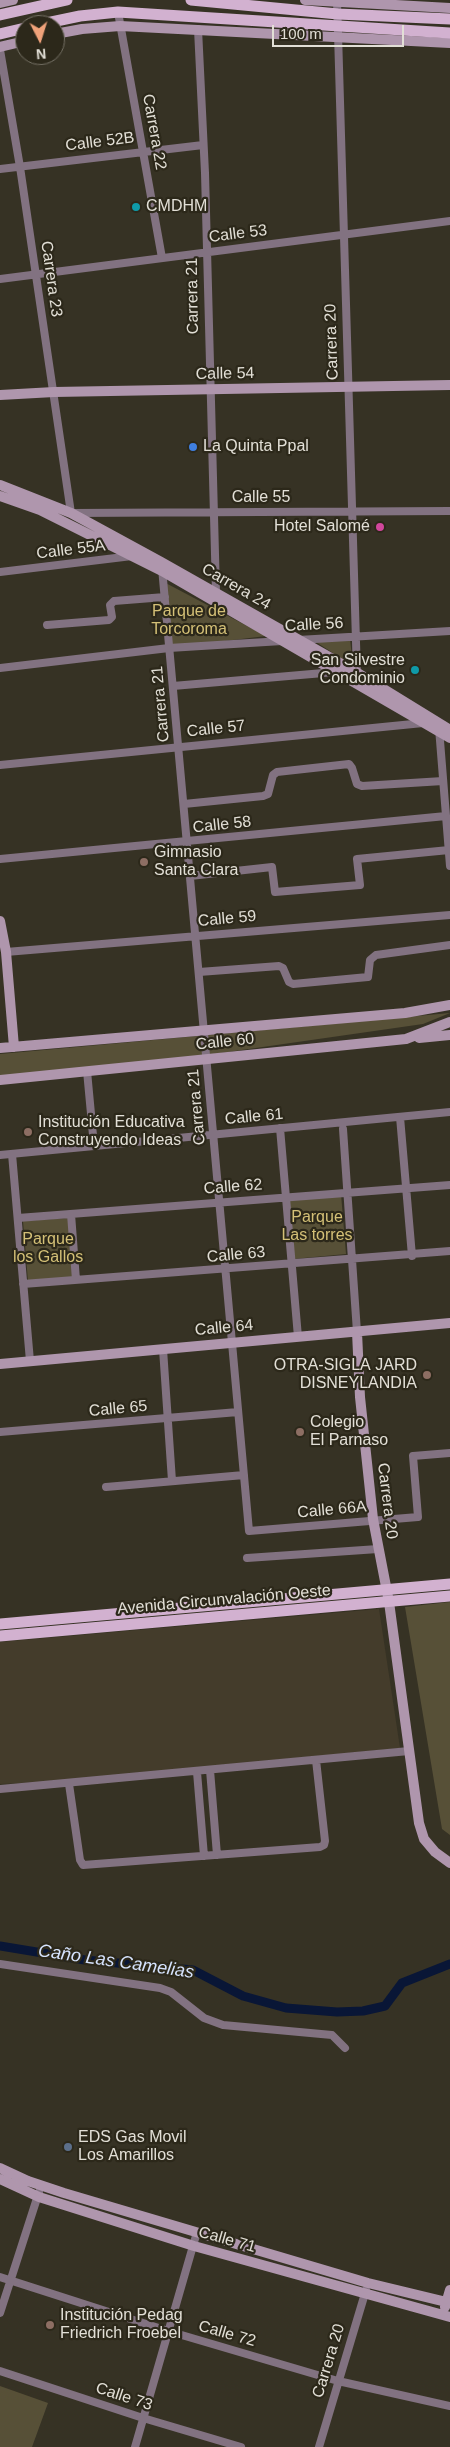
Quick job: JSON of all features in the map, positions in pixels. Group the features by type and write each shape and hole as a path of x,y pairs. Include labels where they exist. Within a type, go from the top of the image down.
{"main road":[{"path":"0,15 67,0"},
{"path":"190,0 338,6 450,19"},
{"path":"65,19 118,12 338,31 450,33"},
{"path":"0,34 15,30"},
{"name":"Avenida Circunvalación Oeste","path":"0,1624 450,1584"},
{"name":"Avenida Circunvalación Oeste","path":"0,1636 450,1596"}],"street":[{"path":"0,3 13,0"},
{"path":"305,0 338,6 450,8"},
{"name":"Carrera 20","path":"338,6 357,684"},
{"name":"Carrera 22","path":"118,12 162,258"},
{"path":"65,32 120,26 338,31 450,43"},
{"name":"Carrera 21","path":"198,29 216,592"},
{"path":"0,49 15,44"},
{"name":"Carrera 23","path":"0,49 20,167 71,513"},
{"name":"Calle 52B","path":"0,169 143,150 203,145"},
{"name":"Calle 53","path":"0,278 450,221"},
{"name":"Calle 54","path":"0,395 54,392 450,385"},
{"name":"Carrera 24","path":"0,485 71,513 144,553 280,641 357,684 434,724 450,730"},
{"name":"Carrera 24","path":"0,496 40,510 131,557 162,566 216,592 356,672 434,724 450,738"},
{"name":"Calle 55","path":"71,513 450,511"},
{"name":"Calle 55A","path":"0,572 131,557 144,553"},
{"name":"Carrera 21","path":"162,566 249,1531"},
{"path":"47,625 109,620 112,617 110,605 114,601 164,597"},
{"name":"Calle 56","path":"0,668 169,648 450,631"},
{"path":"173,686 335,672"},
{"path":"434,724 443,781 450,866"},
{"name":"Calle 57","path":"0,765 434,724"},
{"path":"184,804 263,796 268,794 273,775 277,772 348,764 352,768 357,784 362,786 443,781"},
{"name":"Calle 58","path":"0,859 446,816"},
{"path":"190,876 272,867 275,892 360,885 357,859 449,850"},
{"name":"Calle 59","path":"6,952 450,915"},
{"path":"0,921 6,952 14,1047"},
{"path":"199,972 279,966 284,968 289,982 293,984 368,977 370,960 376,956 450,945"},
{"name":"Calle 60","path":"0,1048 405,1013 450,1005"},
{"name":"Calle 60","path":"0,1080 406,1039 450,1022"},
{"path":"406,1039 450,1035"},
{"path":"87,1071 94,1146"},
{"name":"Calle 61","path":"0,1155 450,1112"},
{"path":"400,1117 412,1256"},
{"path":"280,1128 290,1264 298,1337"},
{"name":"Carrera 20","path":"343,1129 360,1397 372,1519 389,1602 419,1823 424,1839 435,1852 450,1863"},
{"path":"12,1154 30,1361"},
{"name":"Calle 62","path":"18,1218 220,1201 450,1185"},
{"path":"71,1214 76,1280"},
{"name":"Calle 63","path":"24,1284 412,1256 450,1251"},
{"name":"Calle 64","path":"0,1364 450,1323"},
{"path":"163,1349 172,1481"},
{"name":"Calle 65","path":"0,1432 238,1412"},
{"name":"Calle 66A","path":"249,1531 372,1519 418,1517 413,1456 450,1453"},
{"path":"106,1487 244,1475"},
{"path":"247,1558 378,1549"},
{"path":"0,1789 409,1751"},
{"path":"69,1784 80,1860 83,1865 320,1847 324,1845 316,1760"},
{"path":"210,1770 217,1855"},
{"path":"197,1772 204,1856"},
{"path":"0,1964 160,1988 171,1992 204,2018 223,2025 332,2035 345,2048"},
{"name":"Calle 71","path":"0,2168 41,2185 368,2283 448,2303"},
{"name":"Calle 71","path":"0,2179 39,2197 194,2246 446,2316"},
{"path":"0,2313 39,2197 41,2185"},
{"path":"135,2447 197,2232"},
{"name":"Calle 72","path":"0,2277 10,2282 168,2331 338,2381 450,2406"},
{"name":"Carrera 20","path":"319,2447 368,2283"},
{"path":"446,2316 450,2290"},
{"name":"Calle 73","path":"0,2370 143,2418 241,2447"}],"shaded area":[{"path":"379,1609 400,1748 62,1781 0,1784 0,1642"}],"green space":[{"name":"Parque de Torcoroma","path":"160,580 266,636 167,648"},
{"path":"350,639 353,666 316,642"},
{"path":"450,1013 423,1024 207,1055 0,1077 0,1054"},
{"name":"Parque Las torres","path":"341,1194 346,1254 293,1259 287,1200"},
{"name":"Parque los Gallos","path":"69,1218 74,1278 28,1281 23,1221"},
{"path":"450,1602 450,1835 442,1829 405,1607"},
{"path":"0,2386 48,2403 32,2447 0,2447"}],"waterway":[{"name":"Caño Las Camelias","path":"0,1946 85,1960 193,1970 243,1996 286,2008 337,2012 363,2011 385,2006 402,1983 450,1964"}],"place":[{"name":"CMDHM","path":"136,207"},
{"name":"La Quinta Ppal","path":"193,447"},
{"name":"Hotel Salomé","path":"380,527"},
{"name":"San Silvestre Condominio","path":"415,670"},
{"name":"Gimnasio Santa Clara","path":"144,862"},
{"name":"Institución Educativa Construyendo Ideas","path":"28,1132"},
{"name":"OTRA-SIGLA JARD DISNEYLANDIA","path":"427,1375"},
{"name":"Colegio El Parnaso","path":"300,1432"},
{"name":"EDS Gas Movil Los Amarillos","path":"68,2147"},
{"name":"Institución Pedag Friedrich Froebel","path":"50,2325"}]}
